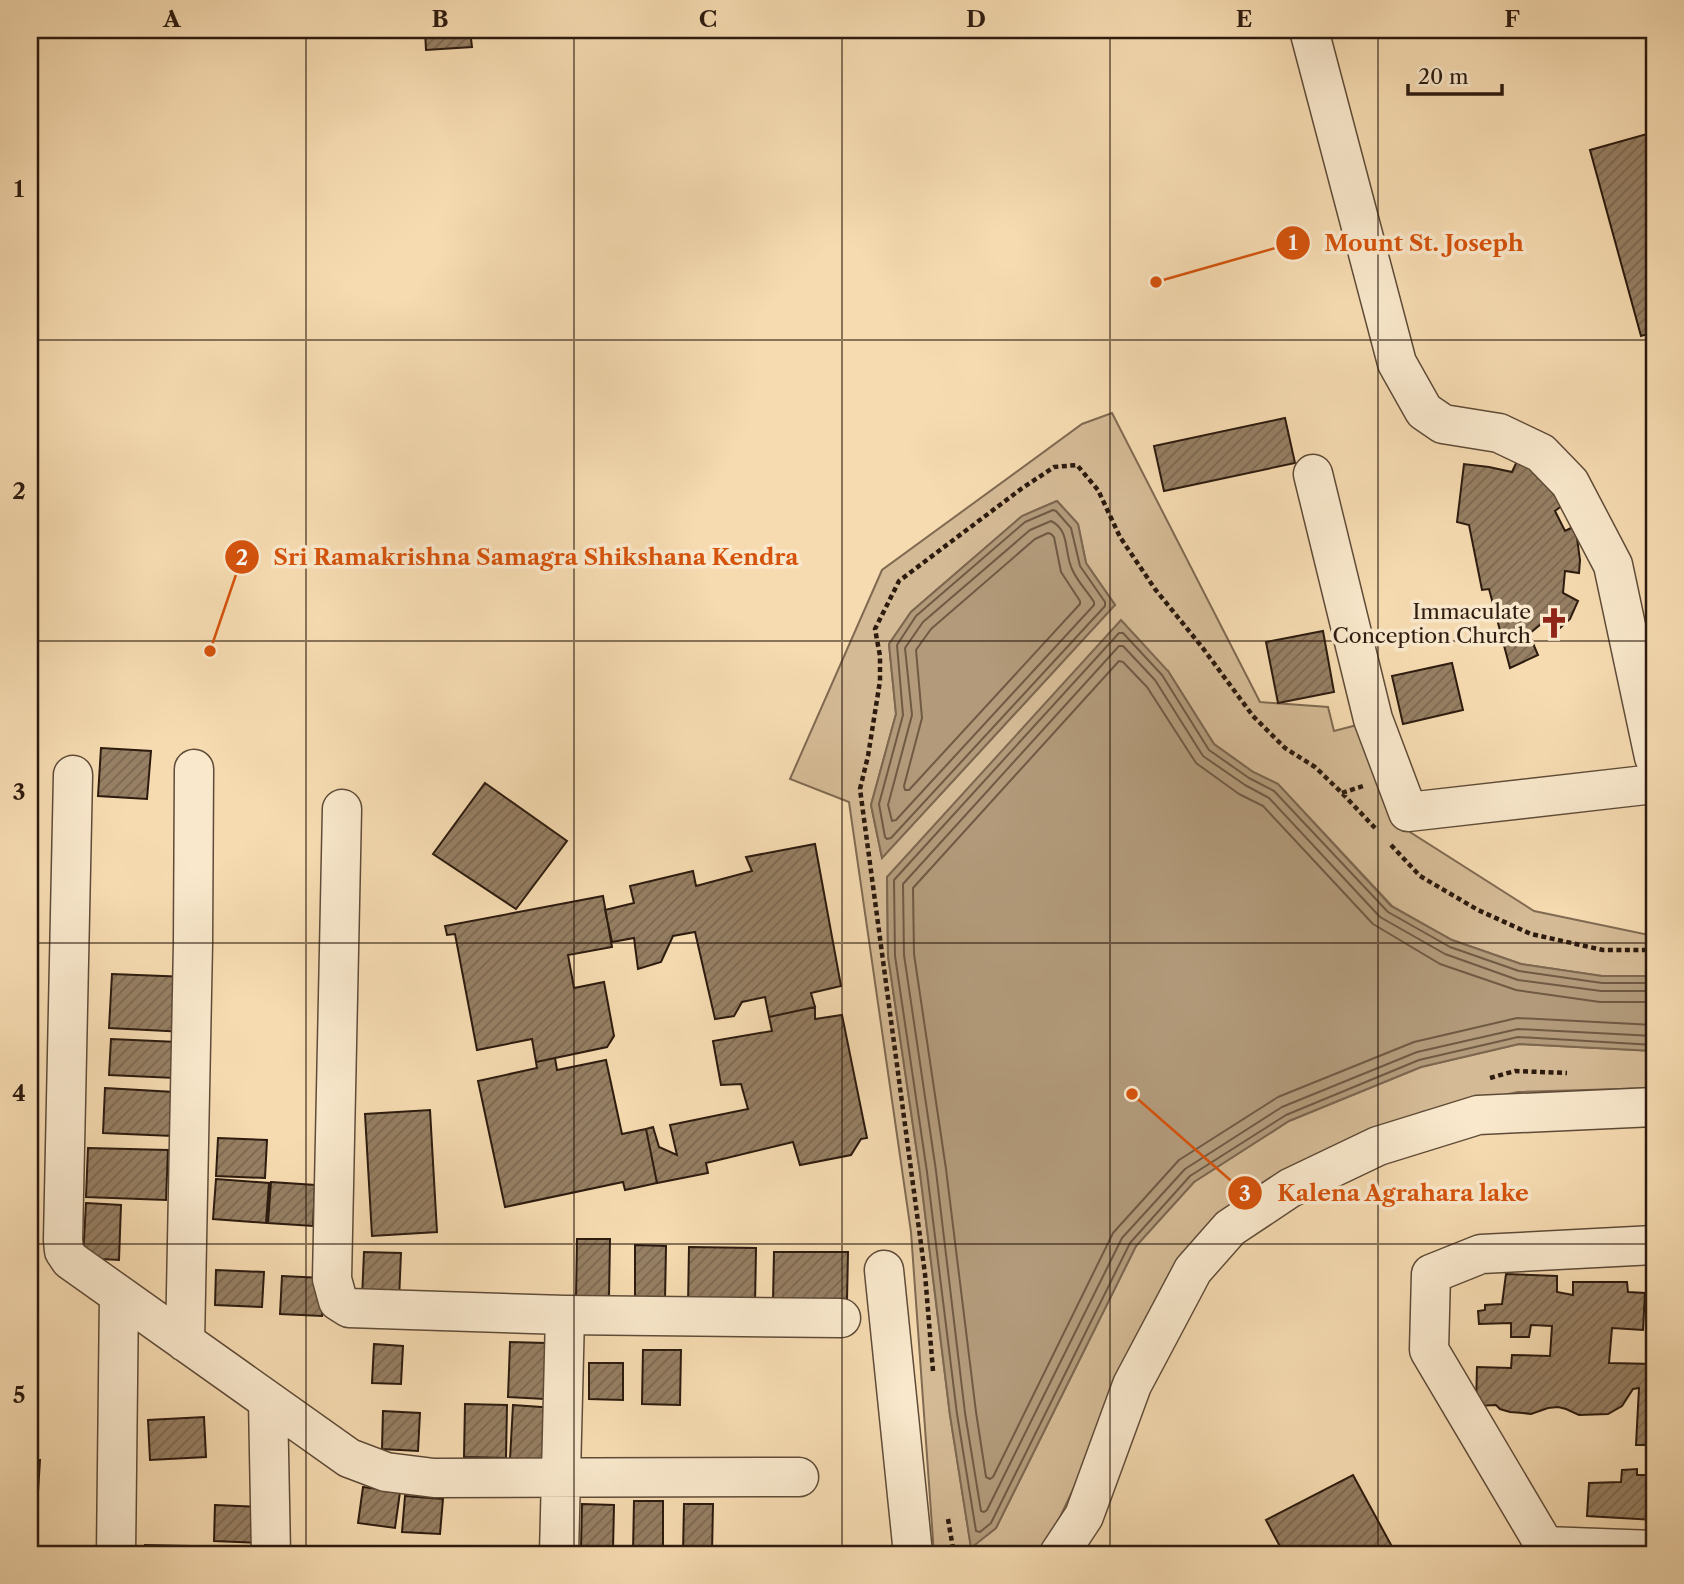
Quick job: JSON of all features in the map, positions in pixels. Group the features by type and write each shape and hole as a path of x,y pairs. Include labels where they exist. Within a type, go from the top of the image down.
{"street":[{"path":"1309,30 1396,363 1424,411 1443,424 1499,433 1541,453 1570,483 1613,565 1654,757"},
{"path":"1313,474 1373,719 1408,812 1654,784"},
{"path":"185,1342 194,769"},
{"path":"73,775 62,1240 64,1251 70,1260 349,1458 386,1472 434,1478 799,1477"},
{"path":"342,810 332,1279 338,1301 349,1308 565,1315 841,1318"},
{"path":"1059,1554 1084,1516 1132,1385 1193,1270 1230,1228 1290,1188 1378,1146 1478,1115 1654,1107"},
{"path":"1654,1245 1481,1254 1431,1274 1429,1350 1545,1546 1654,1550"},
{"path":"884,1270 913,1554"},
{"path":"116,1554 119,1296"},
{"path":"559,1554 565,1315"},
{"path":"268,1401 271,1554"}],"path":[{"path":"933,1381 925,1274 860,789 880,681 880,656 875,629 899,581 1054,467 1077,465 1098,490 1119,537 1155,589 1202,647 1252,716 1285,748 1315,767 1377,830"},
{"path":"1386,839 1420,876 1478,910 1531,934 1603,950 1654,950"},
{"path":"947,1514 954,1554"}],"shaded area":[{"path":"1112,413 1260,702 1328,707 1334,731 1361,724 1410,832 1534,911 1654,936 1654,976 1602,976 1521,964 1452,940 1392,906 1278,784 1253,772 1214,744 1168,671 887,877 888,956 920,1173 950,1415 971,1547 996,1528 1136,1246 1194,1182 1289,1121 1421,1067 1519,1044 1654,1051 1654,1088 1518,1092 1422,1112 1284,1172 1177,1270 1052,1534 1037,1554 934,1554 911,1232 849,802 790,779 882,570 1082,424","holes":["1057,501 1078,524 1086,563 1115,605 882,858 871,805 896,714 889,644 911,612 1022,516"]}],"water":[{"path":"1057,501 1078,524 1086,563 1115,605 882,858 871,805 896,714 889,644 911,612 1022,516"},
{"path":"1121,620 1168,671 1214,744 1253,772 1278,784 1391,906 1452,940 1521,964 1602,976 1654,976 1654,1051 1519,1044 1421,1067 1289,1121 1194,1182 1136,1246 996,1528 971,1548 950,1415 920,1173 888,956 887,877"}],"building":[{"path":"425,30 470,30 472,47 426,50"},
{"path":"1654,132 1654,332 1641,336 1590,150"},
{"path":"1285,418 1295,463 1164,491 1154,446"},
{"path":"1519,457 1568,501 1555,511 1565,531 1573,527 1580,560 1579,573 1565,571 1563,593 1578,601 1570,619 1560,628 1547,619 1529,634 1538,655 1510,668 1489,589 1482,590 1469,525 1457,522 1464,464 1512,472"},
{"path":"1323,631 1334,692 1278,703 1266,642"},
{"path":"1452,663 1463,710 1403,724 1392,676"},
{"path":"101,748 151,751 147,799 98,796"},
{"path":"485,783 567,841 516,909 433,854"},
{"path":"815,844 841,986 811,993 815,1007 769,1017 765,997 742,1002 734,1016 715,1019 695,932 673,936 661,962 638,969 634,938 612,942 605,910 634,903 630,886 693,871 696,886 752,871 746,857"},
{"path":"603,896 612,947 568,955 574,988 604,982 614,1036 607,1047 536,1062 532,1039 477,1050 455,934 447,935 445,926"},
{"path":"112,974 188,977 185,1032 109,1028"},
{"path":"815,1007 815,1019 842,1015 867,1138 861,1139 851,1155 800,1165 793,1142 706,1163 708,1173 657,1183 646,1129 653,1127 659,1147 677,1155 670,1125 748,1109 741,1084 721,1085 713,1041 772,1031 769,1017"},
{"path":"111,1039 177,1042 175,1078 109,1075"},
{"path":"555,1058 557,1070 606,1060 622,1134 646,1129 657,1183 625,1190 623,1182 505,1207 478,1081 537,1068 536,1062"},
{"path":"105,1088 174,1092 172,1136 103,1133"},
{"path":"430,1110 437,1232 372,1236 365,1114"},
{"path":"218,1138 267,1140 265,1178 216,1176"},
{"path":"88,1148 168,1150 166,1200 86,1197"},
{"path":"216,1179 269,1183 266,1223 213,1219"},
{"path":"271,1182 315,1185 313,1226 268,1223"},
{"path":"86,1203 121,1205 119,1260 83,1258"},
{"path":"577,1239 610,1239 609,1298 576,1297"},
{"path":"635,1245 666,1246 665,1301 635,1300"},
{"path":"689,1247 756,1248 755,1306 688,1305"},
{"path":"364,1252 401,1253 399,1300 362,1299"},
{"path":"774,1252 848,1252 847,1301 773,1301"},
{"path":"216,1270 264,1272 262,1307 215,1305"},
{"path":"1506,1274 1557,1276 1557,1292 1573,1295 1573,1282 1627,1282 1628,1292 1645,1293 1643,1330 1612,1328 1609,1363 1654,1364 1654,1445 1636,1445 1639,1388 1633,1389 1622,1406 1608,1414 1579,1415 1558,1407 1531,1414 1510,1412 1496,1405 1476,1406 1477,1367 1511,1368 1512,1355 1550,1356 1552,1326 1531,1325 1529,1337 1511,1337 1511,1323 1479,1324 1478,1311 1485,1310 1485,1305 1502,1304"},
{"path":"282,1276 323,1278 322,1316 280,1314"},
{"path":"510,1342 546,1343 544,1399 508,1397"},
{"path":"374,1344 403,1346 401,1384 372,1383"},
{"path":"643,1350 681,1350 680,1405 642,1404"},
{"path":"589,1363 623,1363 623,1400 589,1399"},
{"path":"465,1404 507,1405 506,1458 464,1457"},
{"path":"513,1405 555,1408 551,1462 510,1459"},
{"path":"383,1411 420,1413 418,1451 382,1449"},
{"path":"204,1417 206,1457 150,1460 148,1420"},
{"path":"30,1460 40,1460 38,1492 30,1491"},
{"path":"1637,1469 1637,1475 1648,1475 1648,1480 1653,1479 1651,1514 1654,1515 1654,1520 1587,1516 1589,1483 1621,1482 1622,1470"},
{"path":"1353,1475 1396,1554 1284,1554 1266,1520"},
{"path":"363,1487 400,1492 395,1528 358,1523"},
{"path":"405,1496 443,1499 440,1534 402,1532"},
{"path":"634,1501 663,1501 663,1552 633,1552"},
{"path":"582,1504 614,1505 613,1549 581,1549"},
{"path":"684,1504 713,1504 712,1553 683,1553"},
{"path":"215,1505 264,1507 262,1543 214,1541"},
{"path":"145,1545 190,1546 190,1554 144,1554"},
{"path":"213,1548 255,1549 255,1554 212,1554"}],"place":[{"name":"Mount St. Joseph","path":"1156,282"},
{"name":"Immaculate Conception Church","path":"1554,623"},
{"name":"Sri Ramakrishna Samagra Shikshana Kendra","path":"210,651"},
{"name":"Kalena Agrahara lake","path":"1132,1094"}]}
